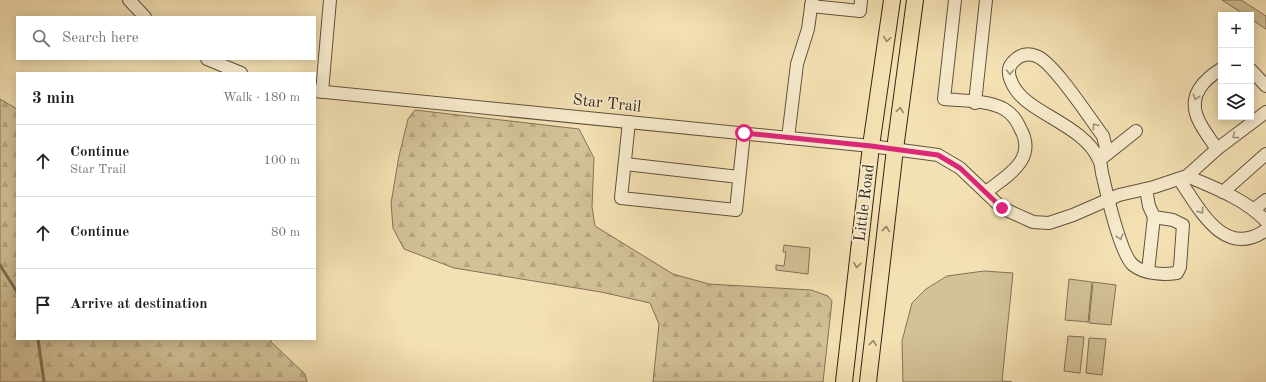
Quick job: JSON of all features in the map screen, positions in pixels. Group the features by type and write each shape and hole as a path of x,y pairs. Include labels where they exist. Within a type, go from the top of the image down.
{"main road":[{"name":"Little Road","path":"844,382 871,146 892,0"},
{"name":"Little Road","path":"868,382 914,0"}],"street":[{"path":"128,0 144,16"},
{"path":"318,92 330,0"},
{"path":"955,0 944,99 991,105 1004,110 1017,122 1024,134 1026,148 1022,162 986,192"},
{"path":"975,103 986,0"},
{"path":"788,138 797,64 808,29 811,3 861,6"},
{"path":"1100,160 1106,148 1103,136 1050,65 1036,56 1025,54 1017,57 1010,65 1009,75 1012,85 1024,98 1091,145 1100,160 1108,200 1126,257 1133,265 1148,271 1168,274 1177,273 1180,267 1184,233 1183,225 1179,221 1154,217"},
{"path":"209,60 239,72"},
{"path":"1217,149 1198,121 1194,110 1194,101 1196,94 1204,82 1218,71"},
{"path":"1254,73 1266,86"},
{"name":"Star Trail","path":"318,92 744,133 871,146 938,155 960,168 1002,208 1033,222 1049,223 1073,215 1119,195 1183,178"},
{"path":"1183,178 1217,149 1266,112"},
{"path":"629,122 622,198 736,210 744,133"},
{"path":"1100,160 1136,131"},
{"path":"1223,192 1266,154"},
{"path":"625,164 739,177"},
{"path":"1183,178 1223,192 1254,210 1266,221"},
{"path":"1183,178 1216,230 1243,239 1257,236 1266,230"},
{"path":"1146,189 1149,206 1154,217 1148,271"},
{"path":"1254,210 1266,200"}],"green space":[{"path":"1222,0 1241,0 1266,16 1266,29 1254,21 1254,12 1240,12"},
{"path":"0,99 16,108 16,340 271,340 271,342 305,374 307,382 0,382"},
{"path":"415,110 579,129 594,158 592,207 595,226 673,274 709,284 811,290 828,296 832,301 823,382 653,382 659,324 650,303 601,292 454,268 404,249 393,228 391,203 399,156 408,119"},
{"path":"784,245 810,248 808,274 776,270 776,265 784,266 786,252 783,252"},
{"path":"984,271 1013,273 1002,381 1012,382 903,382 902,341 912,303 926,289 947,276"},
{"path":"1069,279 1092,282 1088,322 1065,320"},
{"path":"1093,282 1116,285 1111,325 1089,323"},
{"path":"1068,336 1084,337 1080,373 1064,371"},
{"path":"1089,338 1106,339 1102,375 1086,373"}],"waterway":[{"path":"0,265 16,290"},
{"path":"38,340 44,382"}],"route":[{"path":"744,133 910,150 938,155 960,168 1002,208"}]}
